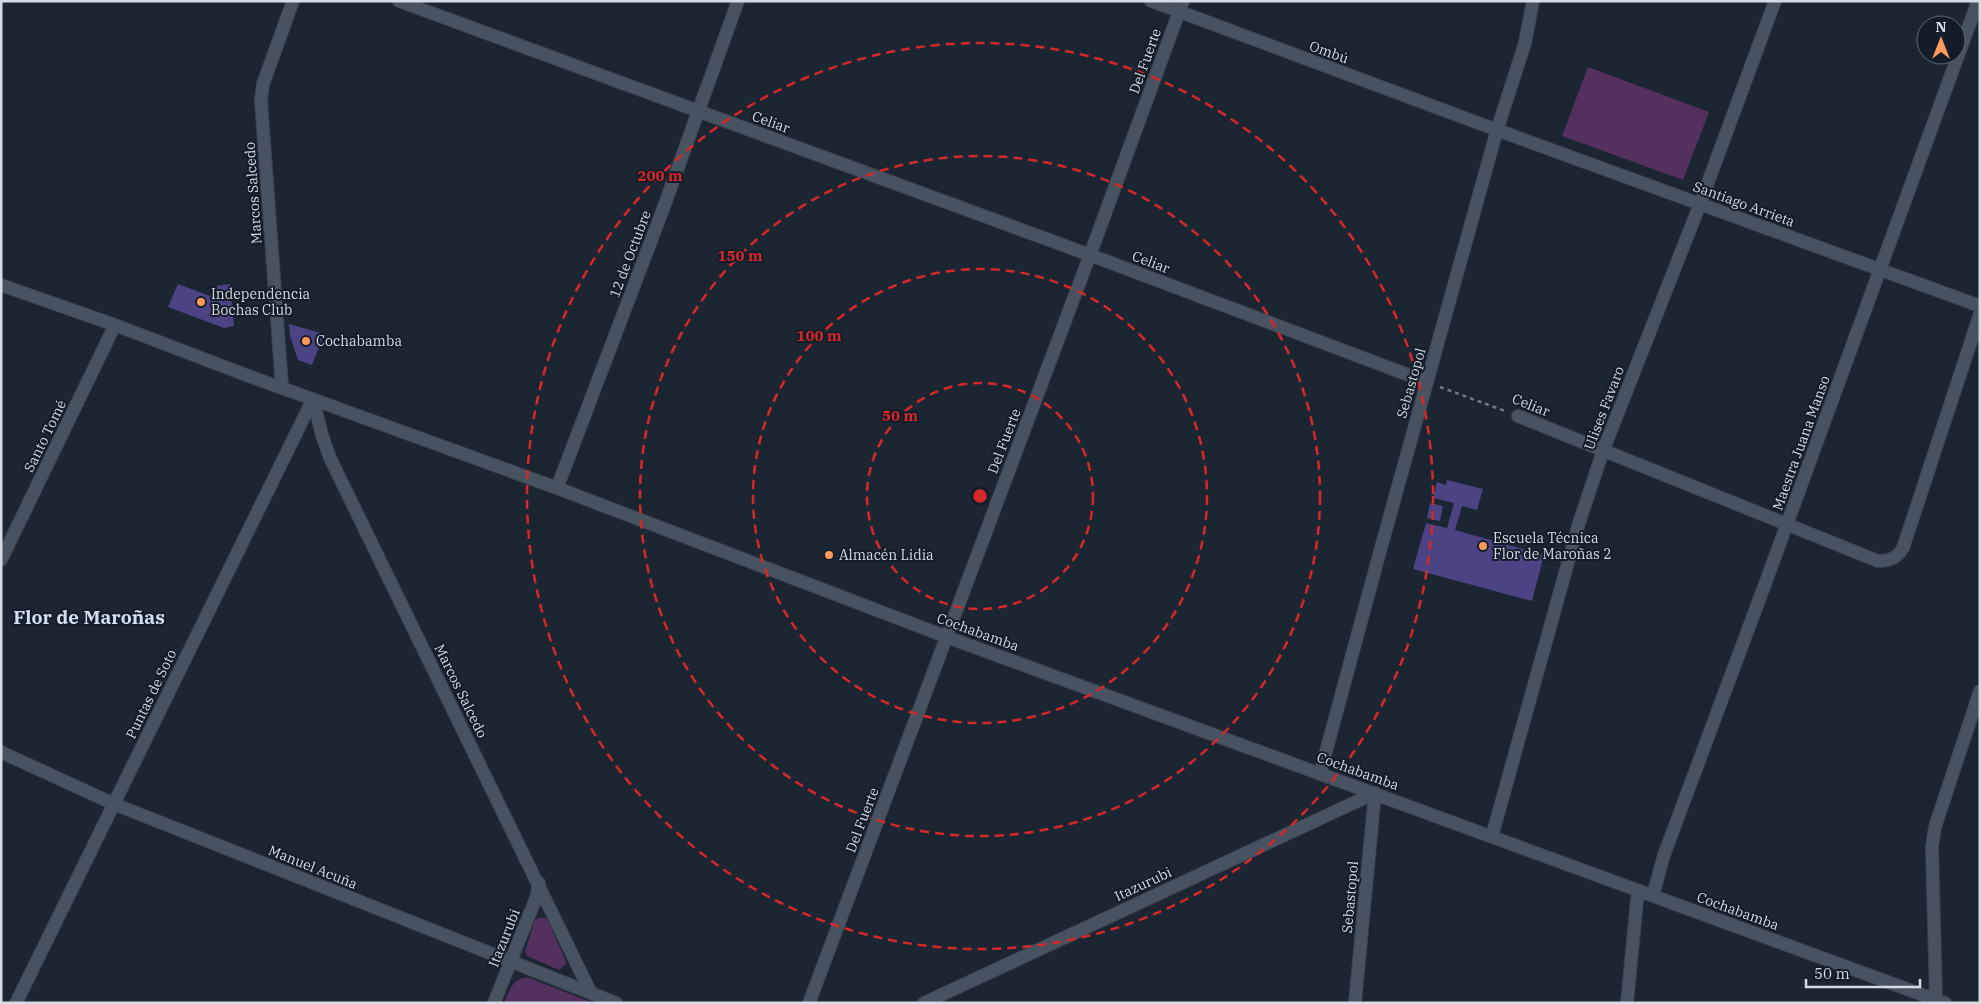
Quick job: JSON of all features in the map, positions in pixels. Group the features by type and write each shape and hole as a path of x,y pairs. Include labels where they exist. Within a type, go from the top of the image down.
{"street":[{"name":"Marcos Salcedo","path":"282,387 261,101 263,84 293,1"},
{"name":"Celiar","path":"399,1 1090,255 1427,382"},
{"name":"12 de Octubre","path":"558,488 662,212 738,1"},
{"name":"Ombú","path":"1151,1 1181,6 1497,130"},
{"name":"Sebastopol","path":"1320,774 1497,130 1524,43 1533,1"},
{"name":"Ulises Favaro","path":"1492,836 1579,523 1603,451 1700,204 1775,1"},
{"name":"Maestra Juana Manso","path":"1653,896 1664,856 1786,525 1975,24 1978,1"},
{"name":"Del Fuerte","path":"810,1003 1090,255 1181,6"},
{"name":"Santiago Arrieta","path":"1497,130 1980,306"},
{"name":"Cochabamba","path":"1,285 558,488 947,637 1941,1001"},
{"name":"Celiar","path":"1518,416 1786,525 1878,561 1888,561 1900,554 1903,548 1980,314"},
{"name":"Santo Tomé","path":"1,560 115,325"},
{"name":"Marcos Salcedo","path":"313,399 330,458 591,993"},
{"name":"Puntas de Soto","path":"16,1003 313,399"},
{"path":"1941,1001 1932,847 1934,834 1980,691"},
{"name":"Manuel Acuña","path":"1,752 114,804 616,1003"},
{"name":"Sebastopol","path":"1355,1003 1375,793"},
{"name":"Itazurubi","path":"924,1003 1375,793"},
{"name":"Itazurubi","path":"494,1003 536,898 539,883"},
{"path":"1628,1003 1638,890"}],"path":[{"name":"Celiar","path":"1427,382 1518,416"}],"shaded area":[{"path":"1588,67 1709,112 1683,180 1562,136"},
{"path":"541,917 547,919 565,959 566,964 559,970 527,956 525,951 535,920"},
{"path":"526,977 593,1003 504,1003 514,983"}],"building":[{"name":"Independencia Bochas Club","path":"178,284 210,296 217,286 230,284 234,326 224,328 168,307"},
{"name":"Cochabamba","path":"289,324 324,334 312,365 298,360 290,336"},
{"path":"1447,480 1483,489 1477,510 1462,506 1455,530 1544,555 1532,601 1413,569 1426,523 1447,528 1454,503 1433,498 1437,482 1446,485"},
{"path":"1430,503 1443,506 1440,521 1427,518"}],"place":[{"name":"Independencia Bochas Club","path":"201,302"},
{"name":"Cochabamba","path":"306,341"},
{"name":"Escuela Técnica Flor de Maroñas 2","path":"1483,546"},
{"name":"Almacén Lidia","path":"829,555"}],"district":[{"name":"Flor de Maroñas","path":"89,617"}]}
